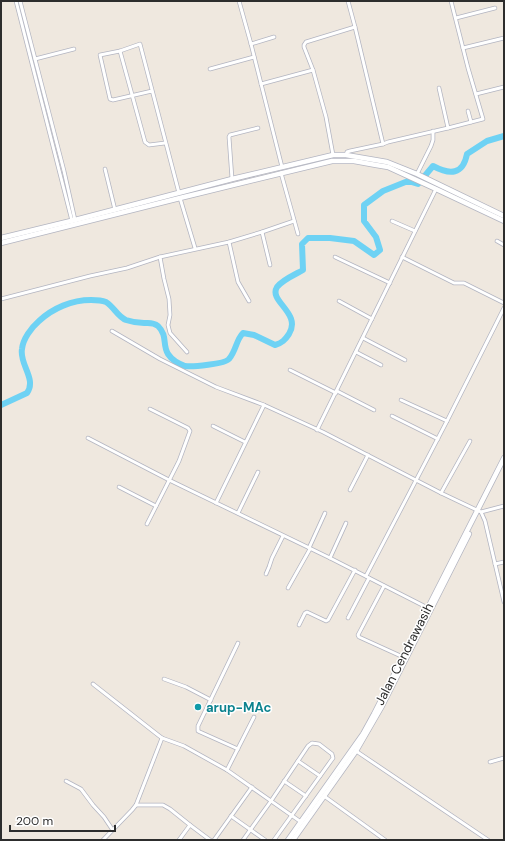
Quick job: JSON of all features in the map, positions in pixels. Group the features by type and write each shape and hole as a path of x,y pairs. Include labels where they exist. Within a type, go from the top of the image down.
{"street":[{"path":"16,1 74,223"},
{"path":"20,1 62,164 74,223"},
{"path":"239,1 298,234"},
{"path":"348,1 383,144"},
{"path":"346,155 347,152 350,151 448,128 483,118 468,68 451,1"},
{"path":"456,18 495,8"},
{"path":"333,155 327,122 313,70 304,47 305,43 355,27"},
{"path":"251,44 274,37"},
{"path":"463,48 504,38"},
{"path":"152,91 112,100 110,98 100,56 140,44 179,195 195,248"},
{"path":"35,58 74,49"},
{"path":"120,51 145,142 149,145 165,143"},
{"path":"210,69 254,57"},
{"path":"260,84 313,70"},
{"path":"476,94 504,87"},
{"path":"439,88 448,128"},
{"path":"468,111 471,122"},
{"path":"232,179 229,136 258,128"},
{"path":"419,177 432,146 433,131"},
{"path":"1,238 74,223 115,210 282,170 333,155 346,155 383,160 403,171"},
{"path":"1,243 179,195 232,179 332,160 344,160 383,166 403,171 419,177 436,189 504,221"},
{"path":"105,169 115,210"},
{"path":"426,182 504,216"},
{"path":"317,430 436,189"},
{"path":"1,299 127,268 160,256 229,242 294,221"},
{"path":"392,221 415,230"},
{"path":"262,232 270,265"},
{"path":"497,241 504,245"},
{"path":"229,242 238,282 249,301"},
{"path":"160,256 169,299 170,315 168,325 170,334 187,352"},
{"path":"335,257 390,283"},
{"path":"402,257 454,283 464,283 504,303"},
{"path":"339,301 372,319"},
{"path":"348,618 367,577 504,308"},
{"path":"112,331 160,360 216,387 264,405 317,430 441,493 480,511 504,506"},
{"path":"363,338 405,360"},
{"path":"356,352 381,365"},
{"path":"290,370 374,410"},
{"path":"401,400 447,421"},
{"path":"216,503 264,405"},
{"path":"147,524 179,461 190,430 150,409"},
{"path":"392,416 438,439"},
{"path":"213,426 245,442"},
{"path":"88,438 169,480 430,608"},
{"path":"441,493 470,442"},
{"path":"350,490 368,455"},
{"name":"Jalan Cendrawasih","path":"480,511 504,458"},
{"name":"Jalan Cendrawasih","path":"288,840 324,796 356,751 377,716 430,608 504,465"},
{"path":"238,513 258,472"},
{"path":"119,487 156,506"},
{"path":"480,511 485,521 504,602"},
{"path":"288,588 325,513"},
{"path":"330,558 346,523"},
{"path":"266,574 283,536"},
{"path":"495,564 504,562"},
{"path":"299,625 306,612 326,621 328,620 354,570"},
{"path":"384,586 358,636 403,657"},
{"name":"Jalan Cendrawasih","path":"293,840 302,823 363,734 430,608"},
{"path":"238,643 198,726 198,731 238,749"},
{"path":"164,679 211,700"},
{"path":"92,684 162,738 184,746 228,770 302,823"},
{"path":"228,770 254,717"},
{"path":"103,840 136,805 162,738"},
{"path":"243,840 310,744 315,742 333,756 274,840"},
{"path":"356,751 488,840"},
{"path":"490,762 504,758"},
{"path":"298,761 320,776"},
{"path":"66,781 81,790 92,805 104,817 112,829"},
{"path":"284,781 306,796"},
{"path":"214,840 252,787"},
{"path":"324,796 385,840"},
{"path":"136,805 163,805 210,840"},
{"path":"231,816 265,840"},
{"path":"179,840 190,825"}],"waterway":[{"path":"1,405 27,393 30,388 29,377 22,355 24,341 30,330 50,312 77,301 104,301 126,320 137,323 151,323 158,326 163,333 165,347 168,354 176,362 185,366 208,365 226,361 233,353 243,333 254,335 275,345 280,343 285,340 292,327 289,314 275,292 277,287 282,282 303,270 302,244 308,238 330,238 354,241 374,255 380,250 376,237 364,221 364,205 383,191 408,181 418,184 433,166 445,171 455,171 462,166 467,154 487,141 504,136"}],"place":[{"name":"arup-MAc","path":"198,707"}]}
